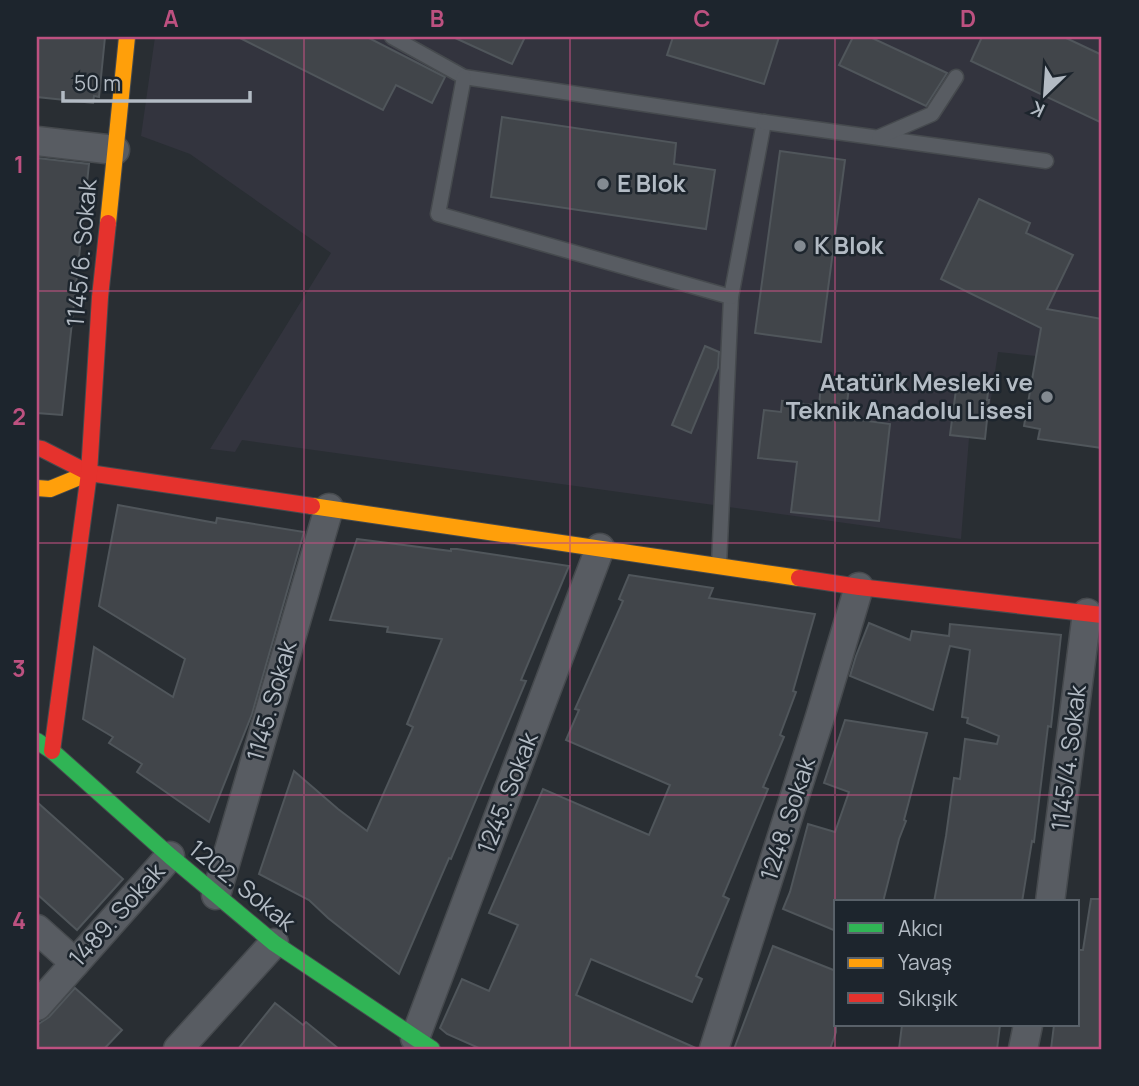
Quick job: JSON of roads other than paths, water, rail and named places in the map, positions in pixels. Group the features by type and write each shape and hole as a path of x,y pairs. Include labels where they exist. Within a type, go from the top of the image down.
{"street":[{"name":"1145/6. Sokak","path":"52,751 89,473 100,297 127,37"},
{"path":"37,141 115,150"},
{"path":"37,448 89,473 859,587 1095,614"},
{"path":"37,488 50,489 89,473"},
{"name":"1145. Sokak","path":"216,895 329,508"},
{"name":"1245. Sokak","path":"423,1043 600,548"},
{"name":"1248. Sokak","path":"714,1049 859,587"},
{"name":"1145/4. Sokak","path":"1050,900 1095,614"},
{"name":"1202. Sokak","path":"37,741 52,751 170,856 274,943 423,1043"},
{"name":"1489. Sokak","path":"37,1006 170,856"},
{"path":"37,929 75,963"},
{"path":"178,1049 274,943"},
{"path":"1023,1049 1028,1026"}],"lane":[{"path":"392,37 464,77 1046,161"},
{"path":"464,77 438,215 731,297"},
{"path":"878,138 932,114 956,77"},
{"path":"719,566 731,297 764,122"}],"place":[{"name":"E Blok","path":"603,184"},
{"name":"K Blok","path":"800,246"},
{"name":"Atatürk Mesleki ve Teknik Anadolu Lisesi","path":"1047,397"}]}
